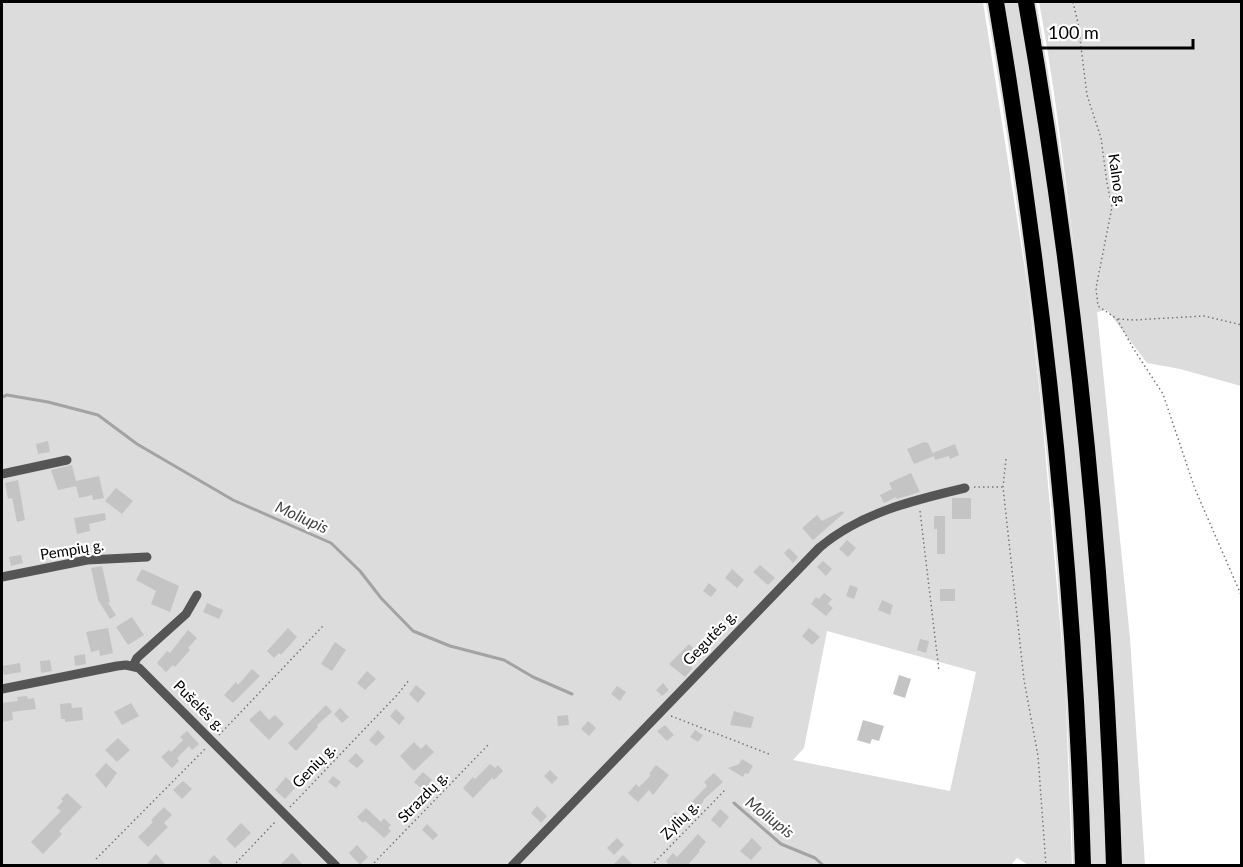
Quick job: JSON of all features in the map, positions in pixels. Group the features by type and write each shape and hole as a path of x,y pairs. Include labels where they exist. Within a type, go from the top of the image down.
{"highway":[{"path":"996,2 1029,215 1054,432 1071,618 1083,866"},
{"path":"1026,2 1052,162 1085,421 1108,718 1113,866"}],"street":[{"path":"2,474 67,460"},
{"name":"Gegutės g.","path":"512,866 658,712 835,534 860,520 919,500 966,488"},
{"name":"Pempių g.","path":"2,577 87,560 147,557"},
{"path":"2,689 117,666 133,666 137,658 186,614 197,595"},
{"name":"Pušelės g.","path":"133,666 150,678 336,866"}],"path":[{"name":"Kalno g.","path":"1073,2 1078,23 1087,96 1101,138 1112,207 1096,288 1098,306 1118,319 1133,348 1163,394 1195,489 1242,597"},
{"path":"1118,319 1204,315 1242,325"},
{"path":"1006,459 1003,487 1024,680 1038,756 1046,866"},
{"path":"966,488 1003,487"},
{"path":"919,500 939,671"},
{"name":"Genių g.","path":"233,866 409,680"},
{"path":"658,712 770,754"},
{"name":"Strazdų g.","path":"371,866 490,743"},
{"name":"Zylių g.","path":"651,866 725,790"}],"shaded area":[{"path":"2,2 983,2 1028,289 1041,404 1065,680 1072,865 1028,865 1017,858 1010,866 2,866","holes":["827,631 976,672 950,791 793,760 804,748"]},
{"path":"1002,2 1018,2 1065,324 1094,648 1105,865 1089,865 1084,735"},
{"path":"1039,2 1241,2 1241,386 1180,369 1147,363 1107,310 1097,312 1130,638 1145,865 1124,865 1116,705 1097,465 1061,141"}],"building":[{"path":"48,441 50,452 38,454 36,444"},
{"path":"924,442 928,443 934,456 914,464 907,449"},
{"path":"955,444 959,455 950,459 949,456 935,460 933,453"},
{"path":"72,465 76,481 99,476 104,498 93,500 92,495 79,498 76,486 58,490 51,470"},
{"path":"911,473 920,492 897,499 896,497 884,503 880,495 892,489 889,483"},
{"path":"18,480 25,520 17,522 12,498 8,499 5,483"},
{"path":"116,488 133,501 122,514 105,501"},
{"path":"952,498 971,498 971,519 952,519"},
{"path":"842,511 844,513 813,540 802,528 817,515 822,521"},
{"path":"105,513 106,520 89,524 90,531 77,534 74,518"},
{"path":"934,516 945,516 945,554 937,554 937,529 934,529"},
{"path":"847,540 856,548 848,557 839,549"},
{"path":"789,548 798,557 793,563 784,553"},
{"path":"21,555 23,563 11,566 9,557"},
{"path":"823,561 832,569 826,576 817,567"},
{"path":"760,565 775,578 768,585 753,572"},
{"path":"102,566 110,602 108,603 116,615 110,619 98,600 91,568"},
{"path":"142,569 179,586 170,612 151,604 156,591 136,580"},
{"path":"732,569 744,580 737,588 725,578"},
{"path":"709,583 717,590 711,597 703,591"},
{"path":"850,585 858,588 854,599 846,596"},
{"path":"940,589 955,589 955,601 940,601"},
{"path":"824,593 832,599 828,604 833,608 826,616 811,604 816,597 819,599"},
{"path":"882,600 893,605 890,615 878,610"},
{"path":"207,603 223,610 219,619 203,612"},
{"path":"132,617 144,635 128,645 116,627"},
{"path":"108,628 113,653 100,656 99,650 91,652 86,632"},
{"path":"288,628 297,637 281,655 279,653 274,658 267,651"},
{"path":"809,628 820,637 812,645 802,636"},
{"path":"188,630 197,638 175,667 173,665 166,672 157,663 167,651 170,653"},
{"path":"920,639 929,641 926,653 917,650"},
{"path":"335,642 346,650 332,671 321,664"},
{"path":"689,644 699,653 690,666 693,668 685,677 669,664"},
{"path":"85,654 86,664 75,666 74,656"},
{"path":"50,660 52,671 41,673 40,661"},
{"path":"20,663 21,672 4,675 2,666"},
{"path":"252,669 260,676 233,703 224,695 236,682 238,685"},
{"path":"367,671 376,679 365,690 357,683"},
{"path":"899,675 911,679 905,698 893,694"},
{"path":"663,683 669,690 662,696 656,690"},
{"path":"416,685 426,693 418,703 409,694"},
{"path":"617,686 626,692 620,701 611,694"},
{"path":"27,696 28,699 34,698 36,709 12,712 13,720 2,722 2,703 18,701 17,697"},
{"path":"71,703 72,708 82,707 83,720 65,722 65,719 61,719 60,704"},
{"path":"131,703 139,716 122,725 114,712"},
{"path":"326,705 332,712 317,725 318,727 296,751 288,743"},
{"path":"340,708 349,717 342,723 334,714"},
{"path":"396,709 405,718 399,725 390,716"},
{"path":"260,710 269,720 275,715 284,724 269,740 249,720"},
{"path":"734,711 754,717 751,728 730,725"},
{"path":"568,715 569,725 558,726 557,716"},
{"path":"863,720 884,726 879,741 872,739 870,744 857,740"},
{"path":"588,721 596,728 589,736 581,729"},
{"path":"665,725 674,735 667,741 657,731"},
{"path":"378,730 385,737 376,746 369,740"},
{"path":"695,730 703,735 698,742 690,737"},
{"path":"187,731 199,744 192,750 189,746 177,758 179,761 172,768 161,757 169,750 171,752 183,740 180,737"},
{"path":"118,738 130,750 117,762 105,750"},
{"path":"414,742 421,749 426,744 434,752 414,771 400,756"},
{"path":"356,753 364,761 357,768 348,761"},
{"path":"742,759 753,766 743,777 728,768 739,764"},
{"path":"106,763 117,773 106,788 95,775"},
{"path":"490,764 495,768 498,765 503,771 494,780 492,778 473,798 463,788"},
{"path":"656,765 669,775 653,795 649,790 638,802 628,793 636,784 639,787 651,775 649,774"},
{"path":"550,770 558,778 552,784 544,776"},
{"path":"423,772 433,781 424,791 414,782"},
{"path":"714,773 723,782 703,800 693,813 687,807 707,786 704,782"},
{"path":"333,776 341,782 336,788 328,782"},
{"path":"286,777 296,787 285,799 275,790"},
{"path":"183,781 192,789 182,799 173,790"},
{"path":"67,793 82,807 59,831 62,834 43,854 31,842 61,811 57,808"},
{"path":"537,806 547,816 541,823 531,813"},
{"path":"164,807 172,815 164,823 168,827 148,847 138,837"},
{"path":"366,808 381,822 384,818 391,825 388,828 391,831 384,838 357,817"},
{"path":"720,809 729,817 720,828 711,820"},
{"path":"675,812 684,820 676,829 667,821"},
{"path":"241,823 251,833 235,848 226,839"},
{"path":"427,824 438,835 433,840 422,830"},
{"path":"698,834 706,842 687,866 670,866 666,861 673,853 677,857"},
{"path":"617,838 624,845 614,855 607,848"},
{"path":"752,838 762,848 751,860 740,851"},
{"path":"357,845 368,857 360,865 349,853"},
{"path":"292,853 304,866 279,866"},
{"path":"156,854 167,866 145,866"},
{"path":"214,855 225,866 213,866 208,861"},
{"path":"623,855 634,866 612,866"}],"waterway":[{"name":"Moliupis","path":"2,397 7,395 48,402 98,415 137,444 233,500 331,543 360,571 381,598 413,631 450,646 504,660 533,677 572,694"},
{"name":"Moliupis","path":"734,803 781,844 815,858 824,866"}]}
